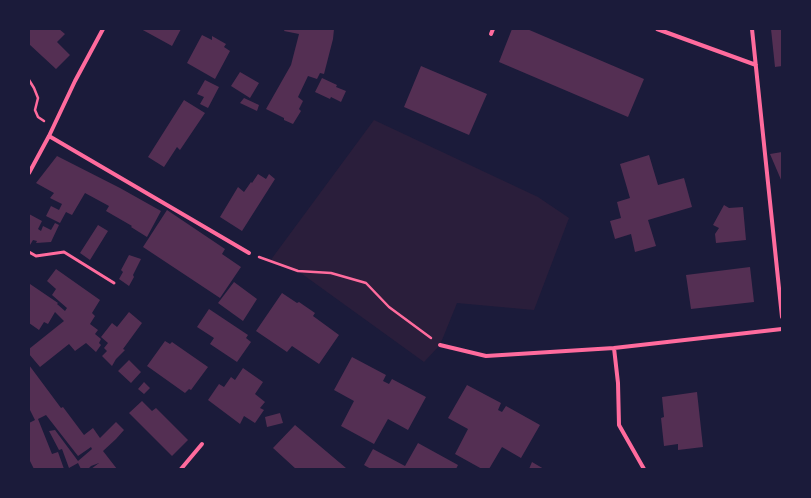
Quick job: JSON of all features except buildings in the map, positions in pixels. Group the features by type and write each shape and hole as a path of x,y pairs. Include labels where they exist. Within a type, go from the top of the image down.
{"street":[{"path":"29,173 103,29"},
{"path":"491,34 493,29"},
{"path":"657,29 756,65"},
{"path":"752,29 782,317"},
{"path":"49,136 249,253"},
{"path":"440,345 486,356 614,348 782,329"},
{"path":"614,348 618,383 619,425 644,469"},
{"path":"181,469 202,444"}],"lane":[{"path":"29,252 36,256 64,252 114,283"}],"path":[{"path":"29,81 38,98 35,110 38,117 53,127"},
{"path":"249,253 298,271 332,273 366,283 389,306 440,345"}],"shaded area":[{"path":"374,120 538,197 569,218 534,310 457,303 440,345 424,362 298,271 270,261"}]}
